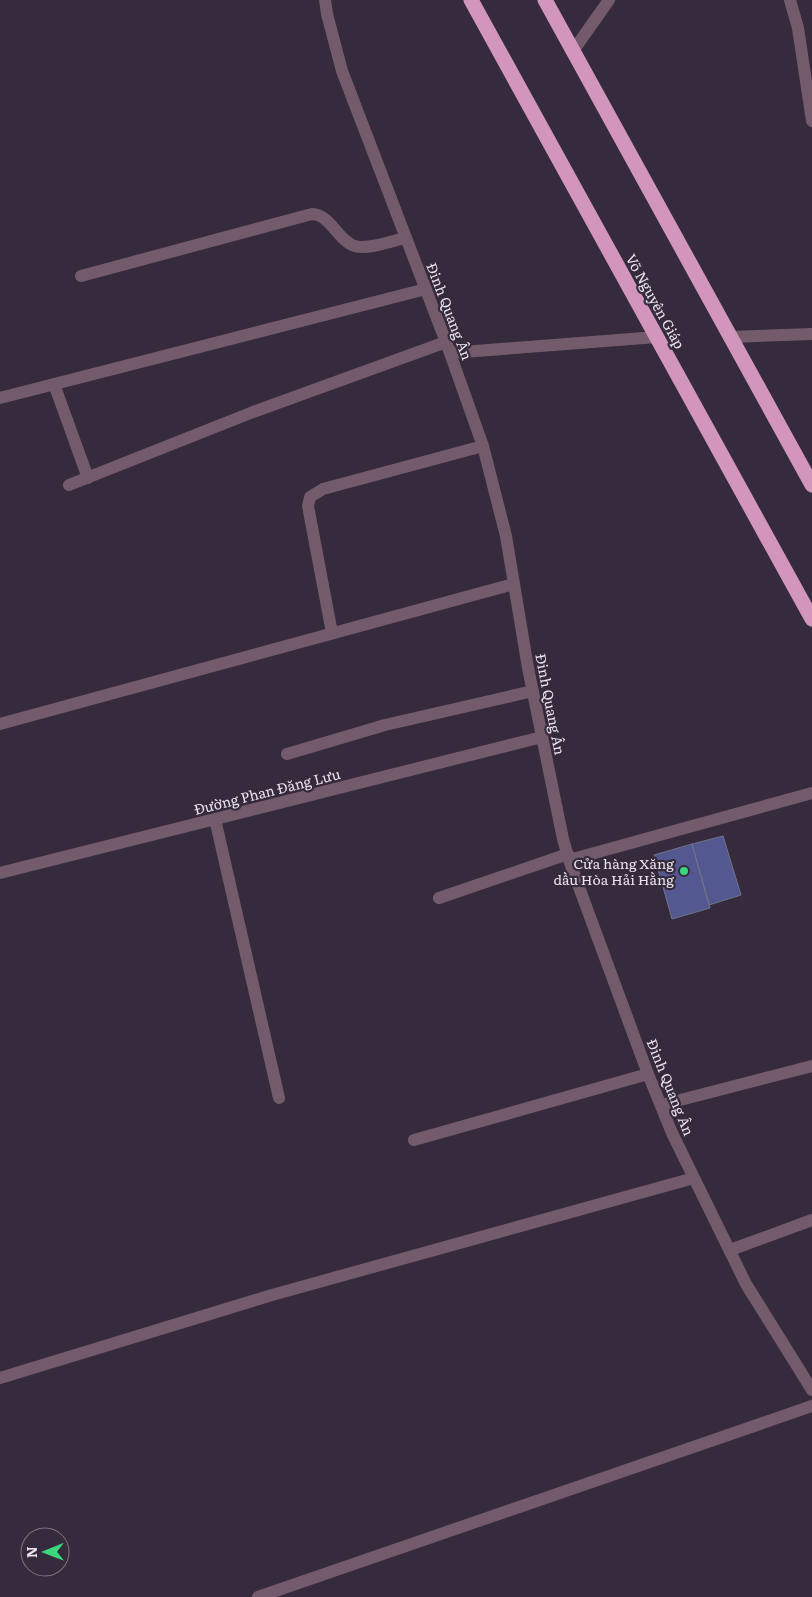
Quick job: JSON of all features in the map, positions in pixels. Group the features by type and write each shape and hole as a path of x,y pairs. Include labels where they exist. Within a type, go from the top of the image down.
{"highway":[{"name":"Võ Nguyên Giáp","path":"472,0 812,619"},
{"path":"545,0 812,485"}],"street":[{"name":"Đinh Quang Ân","path":"325,0 342,71 405,238 426,288 483,446 506,536 533,691 568,857 648,1074 694,1178 746,1284 812,1390"},
{"path":"573,51 609,0"},
{"path":"790,0 798,28 812,121"},
{"path":"81,276 312,214 317,214 325,219 343,239 355,246 365,247 405,238"},
{"path":"0,398 426,288"},
{"path":"731,337 812,334"},
{"path":"69,485 253,412 448,347 657,337"},
{"path":"54,384 88,478"},
{"path":"332,634 308,506 310,497 323,489 483,446"},
{"path":"0,724 514,584"},
{"path":"287,754 385,725 533,691"},
{"name":"Đường Phan Đăng Lưu","path":"0,873 542,737"},
{"path":"439,898 568,857 812,793"},
{"path":"215,819 279,1098"},
{"path":"661,1105 812,1066"},
{"path":"414,1140 648,1074"},
{"path":"0,1378 272,1295 694,1178"},
{"path":"730,1250 812,1220"},
{"path":"258,1597 812,1406"}],"building":[{"path":"723,836 741,895 709,905 692,844"},
{"path":"692,844 710,908 672,919 654,855"}],"place":[{"name":"Cửa hàng Xăng dầu Hòa Hải Hằng","path":"684,871"}]}
